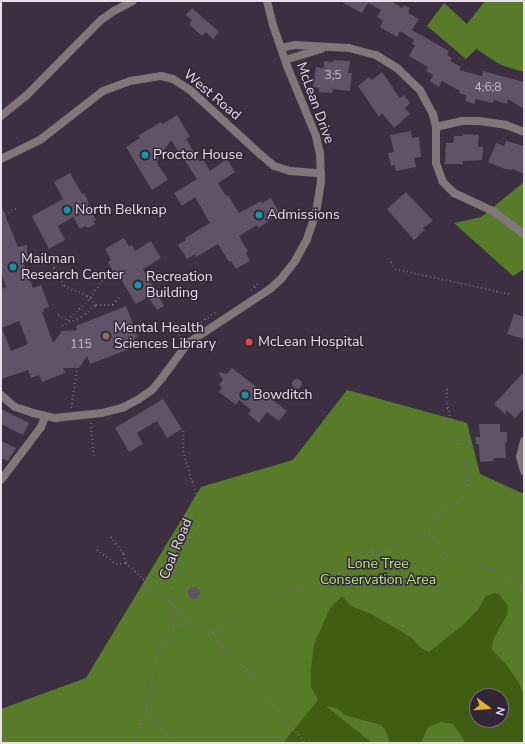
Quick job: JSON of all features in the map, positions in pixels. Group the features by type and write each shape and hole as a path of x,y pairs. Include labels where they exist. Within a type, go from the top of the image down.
{"street":[{"path":"1,116 32,90 98,23 114,10 133,1"},
{"name":"McLean Drive","path":"1,394 15,407 46,417 64,418 117,410 135,401 158,384 188,343 270,289 285,274 307,239 316,213 321,173 316,136 285,60 267,1"},
{"path":"281,48 291,45 349,48 381,58 397,68 420,90 433,114 436,127 436,163 443,182 459,196 482,204 499,214 524,234"},
{"path":"285,60 327,47"},
{"name":"West Road","path":"1,159 40,140 103,91 130,81 160,76 173,79 190,90 260,156 274,166 290,171 321,173"},
{"path":"436,127 462,121 479,121 506,125 524,132"},
{"path":"1,480 41,427 46,417"},
{"path":"524,442 520,457 524,472"}],"path":[{"path":"1,212 4,214 19,208"},
{"path":"391,262 395,269 509,294"},
{"path":"52,264 64,286 90,298 96,305"},
{"path":"67,320 90,298 106,275"},
{"path":"251,290 260,282"},
{"path":"62,326 82,317 96,305 113,305 120,296"},
{"path":"202,322 215,313"},
{"path":"58,315 71,322"},
{"path":"164,322 169,323 180,336"},
{"path":"71,410 78,368"},
{"path":"428,534 436,518 443,510 457,503 465,494 468,485 468,475 454,436 446,402 447,389"},
{"path":"91,423 94,456"},
{"name":"Coal Road","path":"173,629 169,601 178,566 188,541 196,530 199,520 198,502 183,452 183,429"},
{"path":"213,633 236,617 265,605 284,592 328,580 339,573 352,560 367,550 387,552 419,536 428,534"},
{"path":"428,534 447,557 453,561 494,569 512,580 524,590"},
{"path":"111,537 124,554 126,563 143,579 152,597 169,601 188,620 213,633 229,654 253,676 277,711 306,743"},
{"path":"97,550 116,564 126,563"},
{"path":"132,743 146,711 156,658 173,629 188,620"},
{"path":"146,711 176,743"},
{"path":"1,738 8,743"}],"green space":[{"path":"485,1 524,1 524,72 501,65 476,49 466,59 427,26 444,3 467,24"},
{"path":"524,182 524,269 513,276 454,223 481,217"},
{"name":"Lone Tree Conservation Area","path":"347,390 467,423 480,474 524,494 524,743 1,743 1,709 86,678 201,487 293,460"},
{"name":"Lone Tree Conservation Area","path":"347,390 467,423 480,474 524,494 524,696 519,683 506,664 491,649 494,638 507,615 508,606 499,594 494,593 486,596 479,608 464,624 429,652 421,648 411,637 371,614 351,606 342,596 330,608 314,644 311,668 311,687 318,700 283,743 1,743 1,709 86,678 201,487 293,460"},
{"path":"326,706 336,708 345,715 381,725 385,729 390,743 372,743"},
{"path":"441,722 453,724 464,740 464,743 421,743 428,727"}],"building":[{"path":"340,1 391,1 402,8 404,5 410,8 408,13 419,19 412,30 449,51 447,55 452,58 450,61 461,67 459,70 482,76 483,71 524,82 524,109 508,99 507,104 494,100 493,103 476,99 474,104 465,101 466,95 459,93 460,91 442,81 439,87 430,81 433,75 426,71 428,67 409,56 415,45 412,44 414,40 400,31 397,37 380,27 383,21 377,17 381,10 368,3 362,13"},
{"path":"192,8 219,32 213,39 206,32 202,36 189,24 192,20 186,15"},
{"path":"334,60 350,61 348,73 352,73 350,91 333,89 332,93 319,92 319,88 313,87 316,67 324,68 324,61 333,62"},
{"path":"382,72 400,98 404,95 410,103 405,108 410,114 394,128 382,113 379,117 358,86 369,77 372,80"},
{"name":"Admissions","path":"177,115 190,137 186,139 200,162 203,160 210,171 227,159 235,172 218,183 226,196 228,195 239,213 261,201 262,203 271,198 279,212 271,217 272,219 258,228 257,225 239,236 248,251 246,253 250,261 236,269 231,261 229,262 218,244 196,257 195,254 187,259 178,245 186,240 185,238 210,223 195,197 182,206 174,193 197,179 171,140 165,149 160,152 157,163 168,180 152,190 126,147 140,138 138,136 161,122 163,124"},
{"path":"411,131 412,138 419,137 421,157 414,158 416,167 396,171 395,165 391,166 388,153 394,152 390,135"},
{"path":"463,134 479,135 478,147 483,147 482,160 463,161 463,164 445,164 446,143 453,143 454,136 463,136"},
{"path":"506,141 524,146 524,174 512,169 505,169 488,162 496,143 504,146"},
{"name":"North Belknap","path":"70,173 89,203 87,204 96,220 93,221 95,224 88,228 85,226 80,229 73,217 58,226 65,240 49,249 32,216 63,199 54,182"},
{"path":"406,192 433,221 423,228 425,230 414,240 387,209"},
{"path":"1,205 18,247 27,245 27,255 33,259 24,264 33,288 41,285 49,307 43,309 44,312 42,312 53,343 62,331 77,330 76,326 126,306 138,337 134,338 137,346 90,364 87,356 79,368 63,368 65,373 42,382 39,375 31,378 28,370 1,379 1,289 6,287 1,272","holes":["19,321 28,344 11,351 2,328"]},
{"name":"Recreation Building","path":"124,238 129,247 132,245 135,251 151,241 161,258 143,269 164,306 157,310 148,297 136,304 116,271 114,273 108,262 111,260 105,249"},
{"path":"514,314 524,317 524,339 507,334"},
{"name":"Bowditch","path":"232,368 287,411 279,421 267,412 259,423 248,414 251,410 239,400 236,405 219,392 222,388 219,385 223,380 218,372 227,374"},
{"path":"524,372 524,409 515,418 506,410 506,415 494,404"},
{"path":"295,379 299,379 301,380 301,388 295,389 292,386 292,382"},
{"path":"163,399 182,429 167,438 157,421 137,433 143,444 129,452 115,428"},
{"path":"1,409 29,423 23,435 1,424"},
{"path":"479,424 500,424 500,432 507,432 507,442 505,442 506,458 493,458 494,461 480,462 479,444 476,444 475,437 480,437"},
{"path":"1,441 16,448 8,461 1,458"},
{"path":"192,587 196,587 200,593 196,599 192,599 188,595 188,591"}],"place":[{"name":"Proctor House","path":"145,155"},
{"name":"North Belknap","path":"67,210"},
{"name":"Admissions","path":"259,215"},
{"name":"Mailman Research Center","path":"13,267"},
{"name":"Recreation Building","path":"138,285"},
{"name":"Mental Health Sciences Library","path":"106,336"},
{"name":"McLean Hospital","path":"249,342"},
{"name":"Bowditch","path":"245,395"}]}
